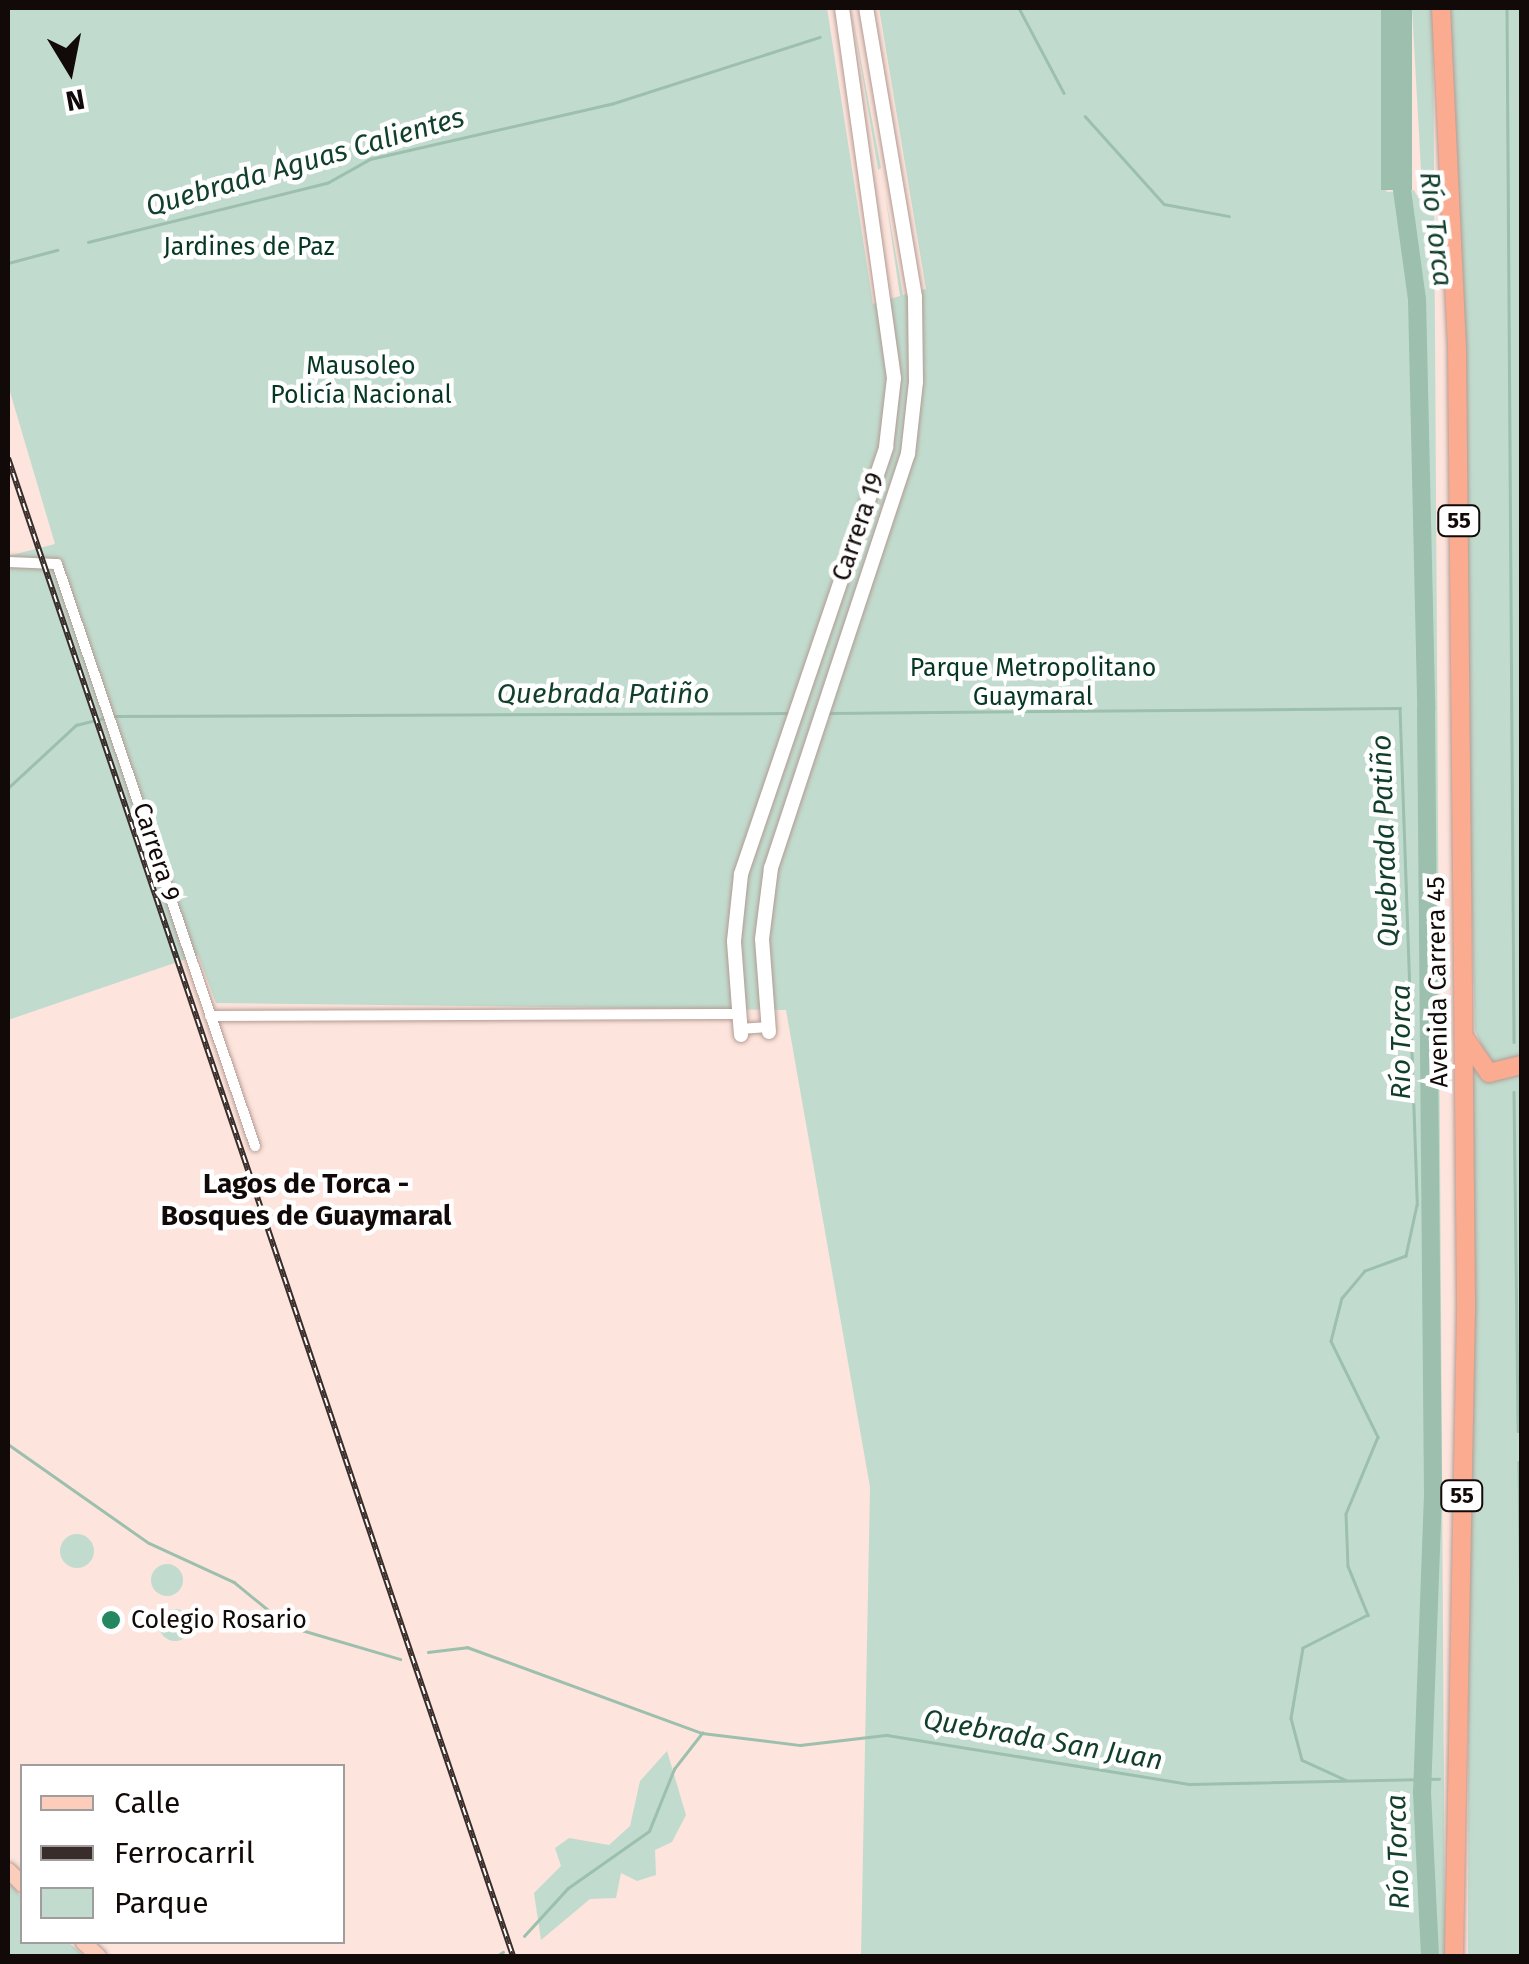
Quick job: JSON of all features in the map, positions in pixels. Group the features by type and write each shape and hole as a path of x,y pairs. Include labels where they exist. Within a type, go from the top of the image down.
{"highway":[{"name":"Avenida Carrera 45","path":"1441,8 1457,348 1464,1035 1454,1956"},
{"path":"1464,1035 1488,1073 1522,1065"}],"main road":[{"name":"Carrera 19","path":"740,1026 742,874 886,447 894,378 842,8"},
{"name":"Carrera 19","path":"768,1030 762,939 770,868 908,454 916,382 915,297 866,8"}],"street":[{"name":"Carrera 9","path":"8,562 52,560 255,1146"},
{"path":"210,1016 740,1026 768,1030"}],"green space":[{"name":"Parque Metropolitano Guaymaral","path":"8,8 827,8 873,304 900,296 885,193 903,295 926,289 879,8 1381,8 1387,192 1414,190 1423,206 1412,8 1433,8 1445,1956 861,1956 870,1487 786,1010 216,1003 198,955 8,1020 8,556 55,544 8,385"},
{"path":"851,8 881,168 878,170 878,169"},
{"path":"1448,8 1521,8 1522,1057 1491,1069 1475,1030"},
{"path":"1469,1064 1493,1079 1521,1072 1522,1956 1468,1956"},
{"path":"77,1534 89,1539 94,1551 89,1563 77,1568 65,1563 60,1551 65,1539"},
{"path":"167,1564 178,1569 183,1580 178,1591 167,1596 156,1591 151,1580 156,1569"},
{"path":"175,1609 186,1614 191,1625 186,1636 175,1641 164,1636 159,1625 164,1614"},
{"path":"667,1751 686,1815 672,1842 655,1850 656,1875 637,1881 621,1873 616,1898 590,1899 541,1940 534,1893 561,1866 555,1848 569,1838 609,1845 630,1826 640,1781"},
{"path":"8,1881 20,1896 20,1944 70,1944 84,1956 8,1956"}],"shaded area":[{"path":"1381,8 1412,8 1412,190 1381,190"}],"waterway":[{"name":"Quebrada Aguas Calientes","path":"1019,8 1064,93"},
{"path":"1507,8 1514,1042"},
{"name":"Quebrada Aguas Calientes","path":"88,242 327,183 370,159 611,104 820,37"},
{"name":"Quebrada Aguas Calientes","path":"1085,116 1164,204 1229,216"},
{"name":"Río Torca","path":"1399,168 1417,299 1426,710 1433,1494 1422,1792 1430,1956"},
{"path":"8,263 57,250"},
{"name":"Quebrada Patiño","path":"828,713 1400,708 1417,1205 1406,1256 1365,1271 1342,1298 1331,1341 1378,1437 1346,1514 1348,1566 1368,1615 1303,1648 1291,1718 1302,1760 1346,1780"},
{"path":"113,716 790,713"},
{"name":"Quebrada Patiño","path":"8,788 76,725 105,718"},
{"path":"1514,1092 1518,1431"},
{"name":"Quebrada San Juan","path":"8,1444 149,1543 234,1582 288,1626 400,1659"},
{"path":"1519,1462 1522,1695"},
{"name":"Quebrada San Juan","path":"428,1652 467,1647 702,1733 800,1745 887,1735 1190,1784 1439,1779"},
{"name":"Quebrada San Juan","path":"524,1936 568,1888 649,1831 674,1769 702,1733"},
{"name":"Quebrada San Juan","path":"497,1956 503,1952"}],"railway":[{"path":"8,458 513,1956"}],"place":[{"name":"Colegio Rosario","path":"111,1620"}],"district":[{"name":"Lagos de Torca - Bosques de Guaymaral","path":"306,1200"}],"park label":[{"name":"Jardines de Paz","path":"249,247"},
{"name":"Mausoleo Policía Nacional","path":"361,382"}]}
